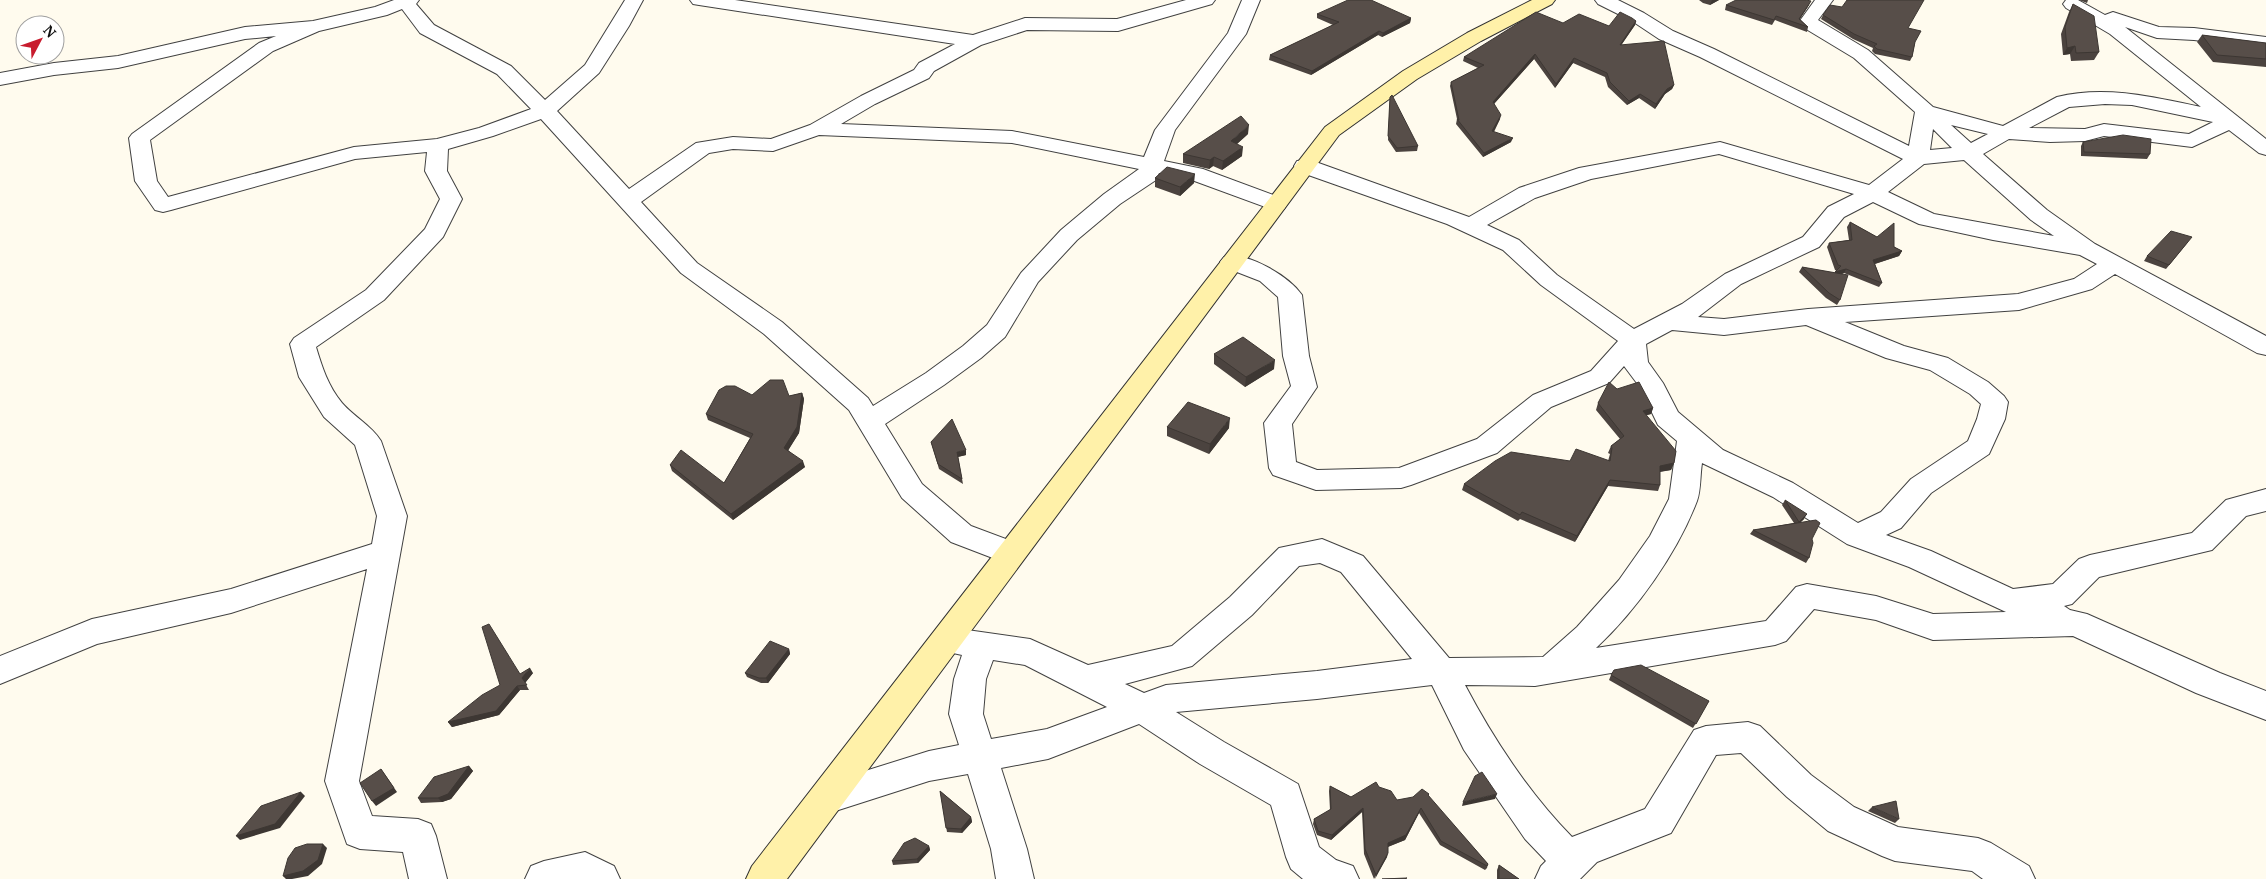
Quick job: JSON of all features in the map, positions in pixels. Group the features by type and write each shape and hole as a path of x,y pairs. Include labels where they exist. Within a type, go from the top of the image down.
{"main road":[{"path":"765,879 1332,131 1410,75 1474,37 1546,0"}],"street":[{"path":"313,27 266,47 139,138 146,182 163,205 354,153 438,145 486,132 545,111 592,69 620,26 634,0"},
{"path":"699,0 974,41"},
{"path":"627,201 703,148 733,144 773,145 817,129 868,100 922,74 926,68 974,41 1025,24 1118,25 1206,0"},
{"path":"869,421 935,379 972,352 996,331 1029,278 1068,235 1112,199 1148,175 1165,130 1237,34 1251,0"},
{"path":"1604,0 1666,35 1707,53 1840,121 1918,158 1969,153 2064,101 2105,98 2132,99 2229,120"},
{"path":"1824,0 1808,22 1861,54 2039,215 2087,249 2266,347"},
{"path":"0,79 54,69 118,62 245,33 313,27 381,11 407,1 427,29 504,70 545,111 689,268 773,328 858,404 912,491 961,534 1012,553"},
{"path":"2068,2 2157,32 2194,34 2266,44"},
{"path":"2068,2 2117,30 2266,149"},
{"path":"1232,262 1268,276 1290,295 1296,356 1304,386 1278,423 1283,468 1316,480 1401,478 1487,446 1542,402 1600,377 1633,340 1691,310 1733,279 1811,242 1836,212 1873,193 1918,158 1925,111"},
{"path":"1925,111 2006,133 2050,136 2085,135 2104,130 2192,141 2217,129 2229,120"},
{"path":"817,129 1012,136 1195,174 1276,204"},
{"path":"428,879 418,836 360,832 342,781 392,516 367,441 334,410 312,377 303,344 375,295 435,232 451,199 436,171 438,145"},
{"path":"1469,226 1527,193 1587,173 1720,148 1873,193 1927,219 1993,233 2087,249"},
{"path":"1305,166 1374,189 1469,226 1511,245 1549,280 1633,340 1635,363 1650,383 1668,418 1713,457 1783,490 1857,536 1920,559 2010,601 2076,623 2208,683 2266,706"},
{"path":"1670,322 1724,327 1808,317 2019,302 2083,284 2114,264"},
{"path":"1808,317 1895,352 1939,364 1979,388 1995,402 1991,419 1979,447 1921,486 1891,520 1857,536"},
{"path":"1552,669 1588,636 1630,588 1662,542 1684,499 1691,438"},
{"path":"2010,601 2061,595 2090,567 2200,542 2236,508 2266,500"},
{"path":"1084,680 1181,657 1242,606 1290,556 1322,551 1352,564 1442,672 1476,739 1538,827 1563,871 1584,850 1658,820 1706,741 1748,737 1799,786 1841,819 1895,844 1978,855 2016,879"},
{"path":"0,670 92,632 231,601 384,552"},
{"path":"826,798 929,766 1048,744 1166,699 1317,685 1423,672 1535,672 1775,632 1808,596 1876,608 1933,626 2076,623"},
{"path":"946,640 1030,652 1142,708 1212,753 1286,795 1304,857 1327,876 1340,879"},
{"path":"982,645 970,679 966,714 978,757 1009,849 1015,879"},
{"path":"544,879 586,870 601,879"}],"building":[{"path":"1348,0 1371,0 1411,18 1383,33 1379,31 1312,71 1270,55 1339,22 1317,14"},
{"path":"1736,0 1811,1 1799,19 1808,27 1776,16 1774,20 1726,5"},
{"path":"1847,0 1924,0 1908,28 1921,31 1915,42 1912,57 1877,49 1874,46 1877,44 1854,34 1823,15 1830,5 1842,7"},
{"path":"2073,4 2094,16 2099,52 2076,53 2075,46 2067,48 2065,27"},
{"path":"1536,12 1563,23 1579,14 1609,26 1620,12 1632,18 1636,21 1620,45 1664,41 1674,85 1667,89 1656,104 1640,94 1629,101 1610,82 1607,73 1574,58 1556,84 1535,54 1493,102 1501,115 1492,131 1513,138 1484,153 1457,119 1459,120 1451,82 1484,65 1464,57"},
{"path":"2202,35 2266,43 2266,59 2217,55"},
{"path":"1392,95 1418,146 1397,148 1388,136 1390,97"},
{"path":"1241,116 1249,125 1231,141 1243,147 1223,161 1214,157 1210,160 1183,154"},
{"path":"2123,135 2151,139 2150,154 2084,152 2083,142"},
{"path":"1167,167 1195,174 1180,187 1155,178"},
{"path":"1850,222 1877,237 1894,223 1894,247 1902,251 1873,260 1882,283 1846,269 1835,272 1841,266 1838,265 1829,243 1852,240"},
{"path":"2171,231 2192,237 2169,265 2147,256"},
{"path":"1802,267 1848,275 1840,300 1829,293"},
{"path":"1243,337 1275,360 1246,377 1214,354"},
{"path":"770,380 783,380 789,396 802,393 797,427 784,448 803,461 731,514 670,465 681,450 724,483 753,434 706,414 719,390 726,386 735,386 752,395"},
{"path":"1609,382 1617,389 1639,382 1653,408 1643,411 1676,451 1674,463 1660,466 1660,485 1610,480 1577,536 1522,512 1520,515 1464,484 1495,461 1511,452 1570,461 1576,449 1610,461 1611,446 1624,436 1598,403"},
{"path":"1188,402 1230,418 1210,444 1167,427"},
{"path":"952,419 966,450 957,452 962,479 938,464 931,442"},
{"path":"1785,500 1807,514 1799,522"},
{"path":"1816,520 1820,523 1812,539 1813,543 1809,558 1753,530"},
{"path":"489,624 520,674 530,668 522,678 527,685 517,686 496,711 448,722 482,695 500,685 482,627"},
{"path":"770,641 789,649 766,678 759,678 745,673"},
{"path":"1641,665 1709,701 1696,724 1611,675 1614,670"},
{"path":"469,766 448,794 438,798 418,798 434,777"},
{"path":"381,769 394,788 372,801 360,783"},
{"path":"1482,772 1497,794 1463,802 1475,776"},
{"path":"1376,782 1379,787 1391,791 1397,800 1413,797 1422,789 1429,794 1488,864 1487,866 1441,841 1421,808 1406,835 1388,843 1388,853 1376,875 1365,849 1363,808 1332,835 1318,831 1314,819 1331,809 1330,786 1351,797"},
{"path":"940,791 971,817 961,829 946,828"},
{"path":"301,792 275,824 236,836 261,806"},
{"path":"1896,801 1899,819 1872,807"},
{"path":"915,838 929,846 917,859 892,861 904,843"},
{"path":"307,844 323,844 318,860 303,871 283,876 288,858 295,848"},
{"path":"1499,865 1519,879 1499,879"}]}
